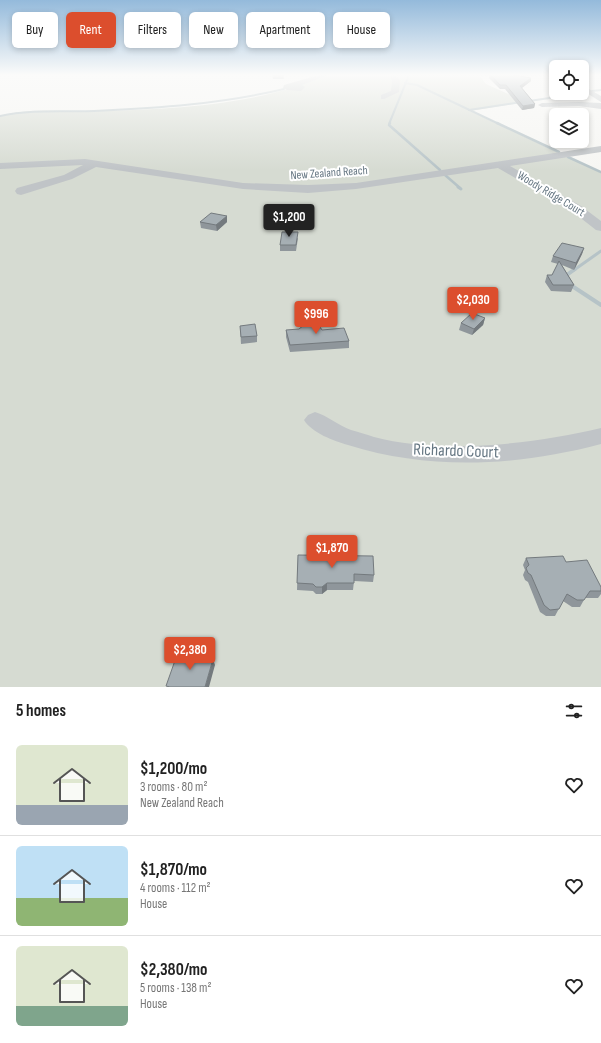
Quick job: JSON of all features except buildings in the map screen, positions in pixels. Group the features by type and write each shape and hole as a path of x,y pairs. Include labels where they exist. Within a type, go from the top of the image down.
{"street":[{"name":"New Zealand Reach","path":"0,166 28,166 59,161 96,163 243,186 291,189 356,186 601,149"},
{"path":"20,191 68,177 96,163"},
{"name":"Woody Ridge Court","path":"499,164 577,209 601,226"},
{"name":"Richardo Court","path":"315,420 346,437 382,447 460,454 531,451 601,436"}],"shaded area":[{"path":"501,106 470,111 601,173 601,687 0,687 0,116 11,113 33,111 87,111 179,107"}],"waterway":[{"path":"0,116 23,112 94,111 165,106"},
{"path":"389,124 396,106"},
{"path":"461,106 469,110"},
{"path":"469,110 495,106"},
{"path":"469,110 499,124"},
{"path":"390,123 389,125 440,170"},
{"path":"497,123 559,152"},
{"path":"568,157 601,172"},
{"path":"445,175 460,188"},
{"path":"574,270 601,251"},
{"path":"564,277 575,269"},
{"path":"569,284 601,305"}]}
